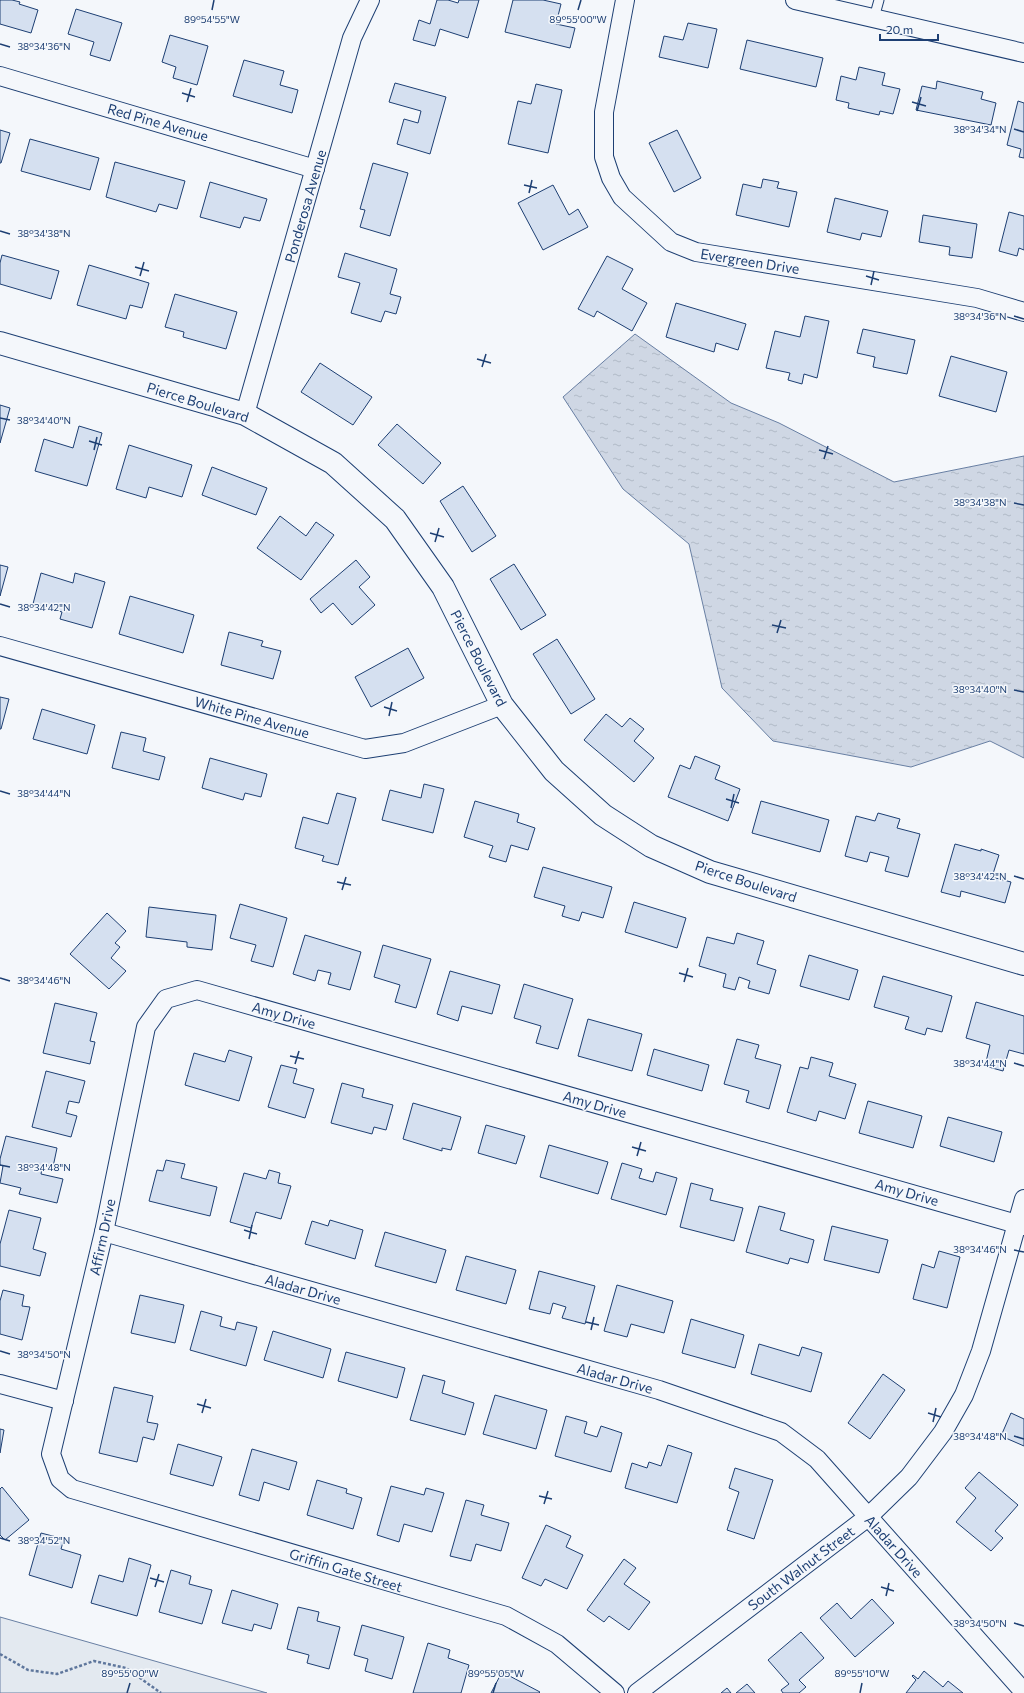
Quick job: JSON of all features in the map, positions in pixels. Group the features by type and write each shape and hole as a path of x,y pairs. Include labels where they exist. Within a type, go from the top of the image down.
{"street":[{"name":"Ponderosa Avenue","path":"245,414 352,38 370,0"},
{"name":"Evergreen Drive","path":"625,0 604,112 604,157 611,178 622,197 671,242 696,252 977,298 1024,312"},
{"path":"795,0 1024,52"},
{"name":"Red Pine Avenue","path":"0,76 315,169"},
{"name":"Pierce Boulevard","path":"0,343 245,414 333,463 395,519 443,587 502,705 554,771 603,815 651,846 710,872 1024,964"},
{"name":"White Pine Avenue","path":"0,646 365,749 404,743 502,705"},
{"name":"Amy Drive","path":"166,999 196,990 1020,1225"},
{"name":"Affirm Drive","path":"60,1479 51,1454 104,1232 146,1027 166,999"},
{"name":"South Walnut Street","path":"637,1693 868,1517 908,1477 943,1432 964,1395 981,1351 1020,1225 1024,1199"},
{"name":"Aladar Drive","path":"104,1232 658,1390 781,1432 817,1459 1024,1692"},
{"path":"0,1384 64,1401"},
{"name":"Griffin Gate Street","path":"60,1479 72,1489 506,1616 557,1644 615,1693"}],"lane":[{"path":"874,18 879,0"}],"path":[{"path":"0,1654 28,1670 57,1674 94,1661 126,1668 161,1693"}],"shaded area":[{"path":"0,1617 267,1693 0,1693"}],"water":[{"path":"635,334 731,403 779,423 894,482 1024,456 1024,758 990,741 911,767 773,741 722,688 689,544 623,489 563,397"}],"building":[{"path":"0,0 20,2 19,4 38,10 31,33 0,24"},
{"path":"437,0 448,0 458,3 459,0 479,0 468,38 440,29 435,46 413,40 419,20 430,24"},
{"path":"513,0 543,0 561,4 556,24 575,28 570,48 505,32"},
{"path":"76,9 122,23 110,61 90,55 94,42 68,34"},
{"path":"688,23 717,29 708,68 659,57 664,36 683,40"},
{"path":"170,35 208,46 197,85 173,78 176,67 162,62"},
{"path":"747,40 823,58 816,87 740,69"},
{"path":"244,60 284,71 280,85 298,90 292,113 233,96"},
{"path":"859,67 885,73 882,85 900,89 893,114 880,111 879,115 848,108 849,103 836,100 841,76 856,80"},
{"path":"937,81 983,92 981,99 996,103 991,125 916,110 922,86 936,89"},
{"path":"395,83 446,97 430,154 397,144 404,119 418,123 421,111 389,102"},
{"path":"536,84 562,90 548,153 508,144 518,101 531,104"},
{"path":"1018,101 1024,103 1024,158 1019,157 1021,149 1007,145"},
{"path":"0,130 10,133 1,163 0,163"},
{"path":"677,130 701,178 674,192 649,143"},
{"path":"30,139 99,158 90,190 21,171"},
{"path":"115,162 185,181 177,209 159,204 156,212 106,197"},
{"path":"373,163 408,173 390,236 360,227 365,210 360,209"},
{"path":"763,179 779,182 777,188 797,192 789,227 736,215 743,184 761,188"},
{"path":"210,182 267,199 260,221 244,217 240,228 200,217"},
{"path":"553,185 569,215 578,209 588,227 543,250 518,203"},
{"path":"835,198 888,211 881,237 862,233 860,240 827,232"},
{"path":"1009,212 1024,216 1024,250 1019,248 1017,256 999,251"},
{"path":"923,215 977,224 972,258 949,255 950,247 919,242"},
{"path":"345,253 397,269 390,294 401,297 396,314 385,311 381,322 351,313 360,283 338,277"},
{"path":"2,255 59,271 51,299 0,284 0,263"},
{"path":"607,256 633,269 622,289 647,303 632,331 597,311 594,317 578,309"},
{"path":"89,265 149,283 142,308 130,305 126,319 77,305"},
{"path":"175,294 237,312 226,349 183,337 184,332 165,327"},
{"path":"676,303 746,324 738,350 716,343 714,352 666,337"},
{"path":"805,316 829,321 817,378 804,374 802,384 788,380 790,373 766,368 775,331 800,337"},
{"path":"863,329 915,340 907,374 873,367 875,357 857,353"},
{"path":"951,356 1007,372 996,412 939,396"},
{"path":"320,363 372,397 353,425 301,392"},
{"path":"0,405 10,408 0,443"},
{"path":"397,424 441,463 423,484 378,445"},
{"path":"79,426 102,433 87,486 35,471 44,439 73,448"},
{"path":"129,445 192,465 182,497 149,487 146,498 116,489"},
{"path":"212,467 267,488 256,515 202,495"},
{"path":"463,486 496,536 472,552 440,501"},
{"path":"280,516 306,536 316,522 334,535 301,580 257,548"},
{"path":"356,560 370,577 359,587 375,605 352,625 333,603 321,613 310,599"},
{"path":"514,564 546,615 521,630 490,579"},
{"path":"0,565 8,567 0,596"},
{"path":"41,573 73,583 75,573 105,582 92,628 60,619 62,612 33,604"},
{"path":"130,596 194,615 183,653 119,634"},
{"path":"229,632 263,641 261,646 281,651 273,679 221,665"},
{"path":"557,639 595,699 571,714 533,654"},
{"path":"408,648 424,678 371,707 355,677"},
{"path":"0,697 9,699 1,729 0,729"},
{"path":"42,709 95,725 87,754 33,739"},
{"path":"606,714 622,727 630,718 644,729 634,741 654,758 634,782 584,740"},
{"path":"121,732 146,738 143,751 165,757 159,780 112,768"},
{"path":"695,756 720,766 715,779 740,789 728,821 668,797 680,765 690,769"},
{"path":"210,758 267,774 261,797 245,793 243,800 202,788"},
{"path":"424,784 444,789 433,833 382,820 390,790 421,798"},
{"path":"337,793 356,798 338,865 322,861 324,856 295,848 303,817 328,824"},
{"path":"475,801 519,814 517,822 535,828 528,850 511,845 506,862 489,857 493,846 464,837"},
{"path":"761,801 829,820 820,852 752,833"},
{"path":"878,813 900,819 897,828 920,834 908,877 885,871 889,857 870,852 867,862 845,856 856,816 875,821"},
{"path":"955,844 981,851 981,849 999,855 992,877 1011,882 1005,903 961,891 960,897 941,892"},
{"path":"543,867 612,887 603,918 582,912 579,921 562,916 565,906 534,897"},
{"path":"634,902 686,918 677,948 625,932"},
{"path":"240,904 287,918 273,967 251,961 256,945 230,938"},
{"path":"149,907 216,915 212,950 187,947 187,942 146,937"},
{"path":"107,913 126,931 115,943 120,947 111,958 126,971 109,989 70,954"},
{"path":"737,933 764,941 757,964 776,970 769,994 748,988 750,981 739,977 735,990 723,987 726,974 699,966 707,937 734,944"},
{"path":"305,935 361,952 350,990 328,984 331,973 318,970 315,981 293,974"},
{"path":"383,945 431,959 416,1008 395,1002 400,985 374,977"},
{"path":"809,955 858,970 849,1000 800,986"},
{"path":"450,971 500,985 492,1014 462,1006 458,1021 437,1014"},
{"path":"883,976 952,996 942,1032 927,1028 925,1035 905,1029 909,1017 874,1007"},
{"path":"524,984 573,999 558,1049 536,1043 541,1026 514,1018"},
{"path":"976,1002 1024,1016 1024,1054 1009,1050 1003,1071 985,1066 990,1045 966,1038"},
{"path":"55,1003 97,1013 90,1041 95,1042 90,1064 43,1053"},
{"path":"588,1019 642,1034 632,1071 578,1056"},
{"path":"737,1039 759,1045 755,1058 781,1065 769,1109 746,1102 749,1091 724,1084"},
{"path":"654,1049 709,1065 702,1091 647,1075"},
{"path":"229,1050 252,1057 239,1101 185,1085 194,1053 225,1062"},
{"path":"811,1057 833,1063 829,1076 856,1084 845,1119 819,1111 816,1121 787,1112 800,1067 808,1069"},
{"path":"281,1065 297,1069 293,1083 314,1089 305,1118 268,1107"},
{"path":"46,1071 85,1081 79,1103 69,1101 66,1113 77,1116 71,1137 32,1127"},
{"path":"342,1083 364,1089 362,1097 393,1105 386,1130 374,1127 372,1134 331,1123"},
{"path":"868,1101 922,1116 913,1148 859,1133"},
{"path":"413,1103 461,1117 451,1150 442,1148 442,1151 403,1139"},
{"path":"948,1117 1002,1132 994,1162 940,1146"},
{"path":"486,1125 525,1136 516,1164 478,1153"},
{"path":"6,1136 57,1148 53,1167 43,1164 41,1174 63,1179 57,1203 19,1194 21,1188 0,1183 3,1166 0,1165 0,1159"},
{"path":"549,1145 608,1162 598,1194 540,1177"},
{"path":"166,1160 185,1164 181,1178 217,1187 210,1216 149,1201 157,1170 163,1171"},
{"path":"622,1163 642,1169 639,1178 653,1182 656,1172 677,1178 666,1215 611,1199"},
{"path":"269,1170 280,1173 278,1183 291,1186 281,1219 256,1212 251,1228 230,1222 244,1173 266,1179"},
{"path":"691,1183 713,1189 710,1200 743,1208 734,1241 680,1227"},
{"path":"759,1206 785,1213 780,1230 814,1240 808,1263 790,1258 788,1264 746,1252"},
{"path":"9,1210 41,1218 33,1249 46,1253 40,1276 0,1266 0,1244"},
{"path":"330,1220 363,1230 355,1259 305,1244 312,1221 328,1226"},
{"path":"832,1226 888,1240 879,1273 824,1260"},
{"path":"385,1232 446,1250 436,1283 375,1266"},
{"path":"939,1251 960,1257 947,1308 913,1299 922,1264 934,1268"},
{"path":"466,1256 516,1270 506,1304 456,1290"},
{"path":"539,1271 595,1286 585,1324 562,1318 566,1307 553,1303 550,1314 529,1309"},
{"path":"617,1285 673,1301 664,1333 631,1324 627,1337 604,1331"},
{"path":"3,1290 24,1295 22,1306 30,1307 22,1340 0,1334 0,1301"},
{"path":"140,1295 184,1305 175,1343 131,1333"},
{"path":"201,1311 222,1317 220,1326 235,1330 237,1322 257,1327 246,1366 190,1350"},
{"path":"691,1319 744,1335 735,1368 682,1353"},
{"path":"273,1331 331,1349 323,1378 264,1360"},
{"path":"759,1344 799,1356 802,1347 822,1353 811,1392 751,1374"},
{"path":"346,1352 405,1368 397,1398 338,1381"},
{"path":"883,1374 905,1390 870,1439 848,1423"},
{"path":"423,1375 445,1381 442,1393 474,1403 465,1435 410,1420"},
{"path":"114,1387 153,1396 147,1422 158,1424 154,1440 143,1437 137,1462 99,1453"},
{"path":"495,1395 547,1410 536,1449 483,1434"},
{"path":"1011,1413 1024,1419 1024,1446 1001,1436"},
{"path":"566,1416 587,1422 584,1433 597,1437 601,1426 622,1433 611,1472 555,1456"},
{"path":"0,1429 4,1430 0,1453"},
{"path":"178,1444 222,1457 213,1486 170,1474"},
{"path":"668,1445 692,1453 677,1503 625,1488 632,1463 647,1468 649,1462 661,1466"},
{"path":"252,1449 297,1462 289,1490 264,1482 259,1501 239,1495"},
{"path":"735,1468 773,1480 754,1539 727,1530 739,1492 729,1488"},
{"path":"979,1472 1018,1505 995,1531 1003,1538 991,1551 956,1522 976,1498 965,1488"},
{"path":"317,1480 347,1489 346,1493 362,1498 353,1529 307,1515"},
{"path":"391,1486 424,1495 426,1488 444,1493 432,1532 404,1524 399,1542 377,1535"},
{"path":"2,1487 29,1520 5,1540 0,1535 0,1489"},
{"path":"466,1500 484,1505 481,1515 509,1523 501,1551 476,1544 471,1561 450,1556"},
{"path":"546,1525 571,1536 566,1547 583,1555 567,1589 545,1579 541,1586 522,1578"},
{"path":"41,1533 64,1539 61,1549 81,1555 72,1588 29,1575"},
{"path":"129,1558 151,1565 137,1616 91,1603 99,1575 123,1582"},
{"path":"624,1559 636,1568 624,1584 650,1602 629,1630 609,1616 604,1622 587,1610"},
{"path":"171,1570 191,1576 189,1584 212,1590 202,1624 159,1612"},
{"path":"232,1590 278,1604 271,1629 254,1624 252,1631 222,1623"},
{"path":"872,1599 894,1623 855,1657 820,1618 837,1603 851,1619"},
{"path":"298,1607 319,1612 317,1621 340,1627 329,1669 307,1663 309,1655 287,1649"},
{"path":"362,1625 404,1637 392,1679 365,1671 368,1659 354,1655"},
{"path":"801,1632 824,1658 799,1680 806,1687 799,1693 783,1693 781,1690 789,1684 768,1660"},
{"path":"428,1643 450,1650 448,1658 469,1665 461,1693 413,1693"},
{"path":"924,1671 943,1687 948,1681 963,1693 906,1693 916,1680 912,1676 913,1675 918,1679"},
{"path":"502,1672 540,1692 491,1693"},
{"path":"747,1684 755,1693 736,1693"},
{"path":"727,1688 731,1693 721,1693"}]}
